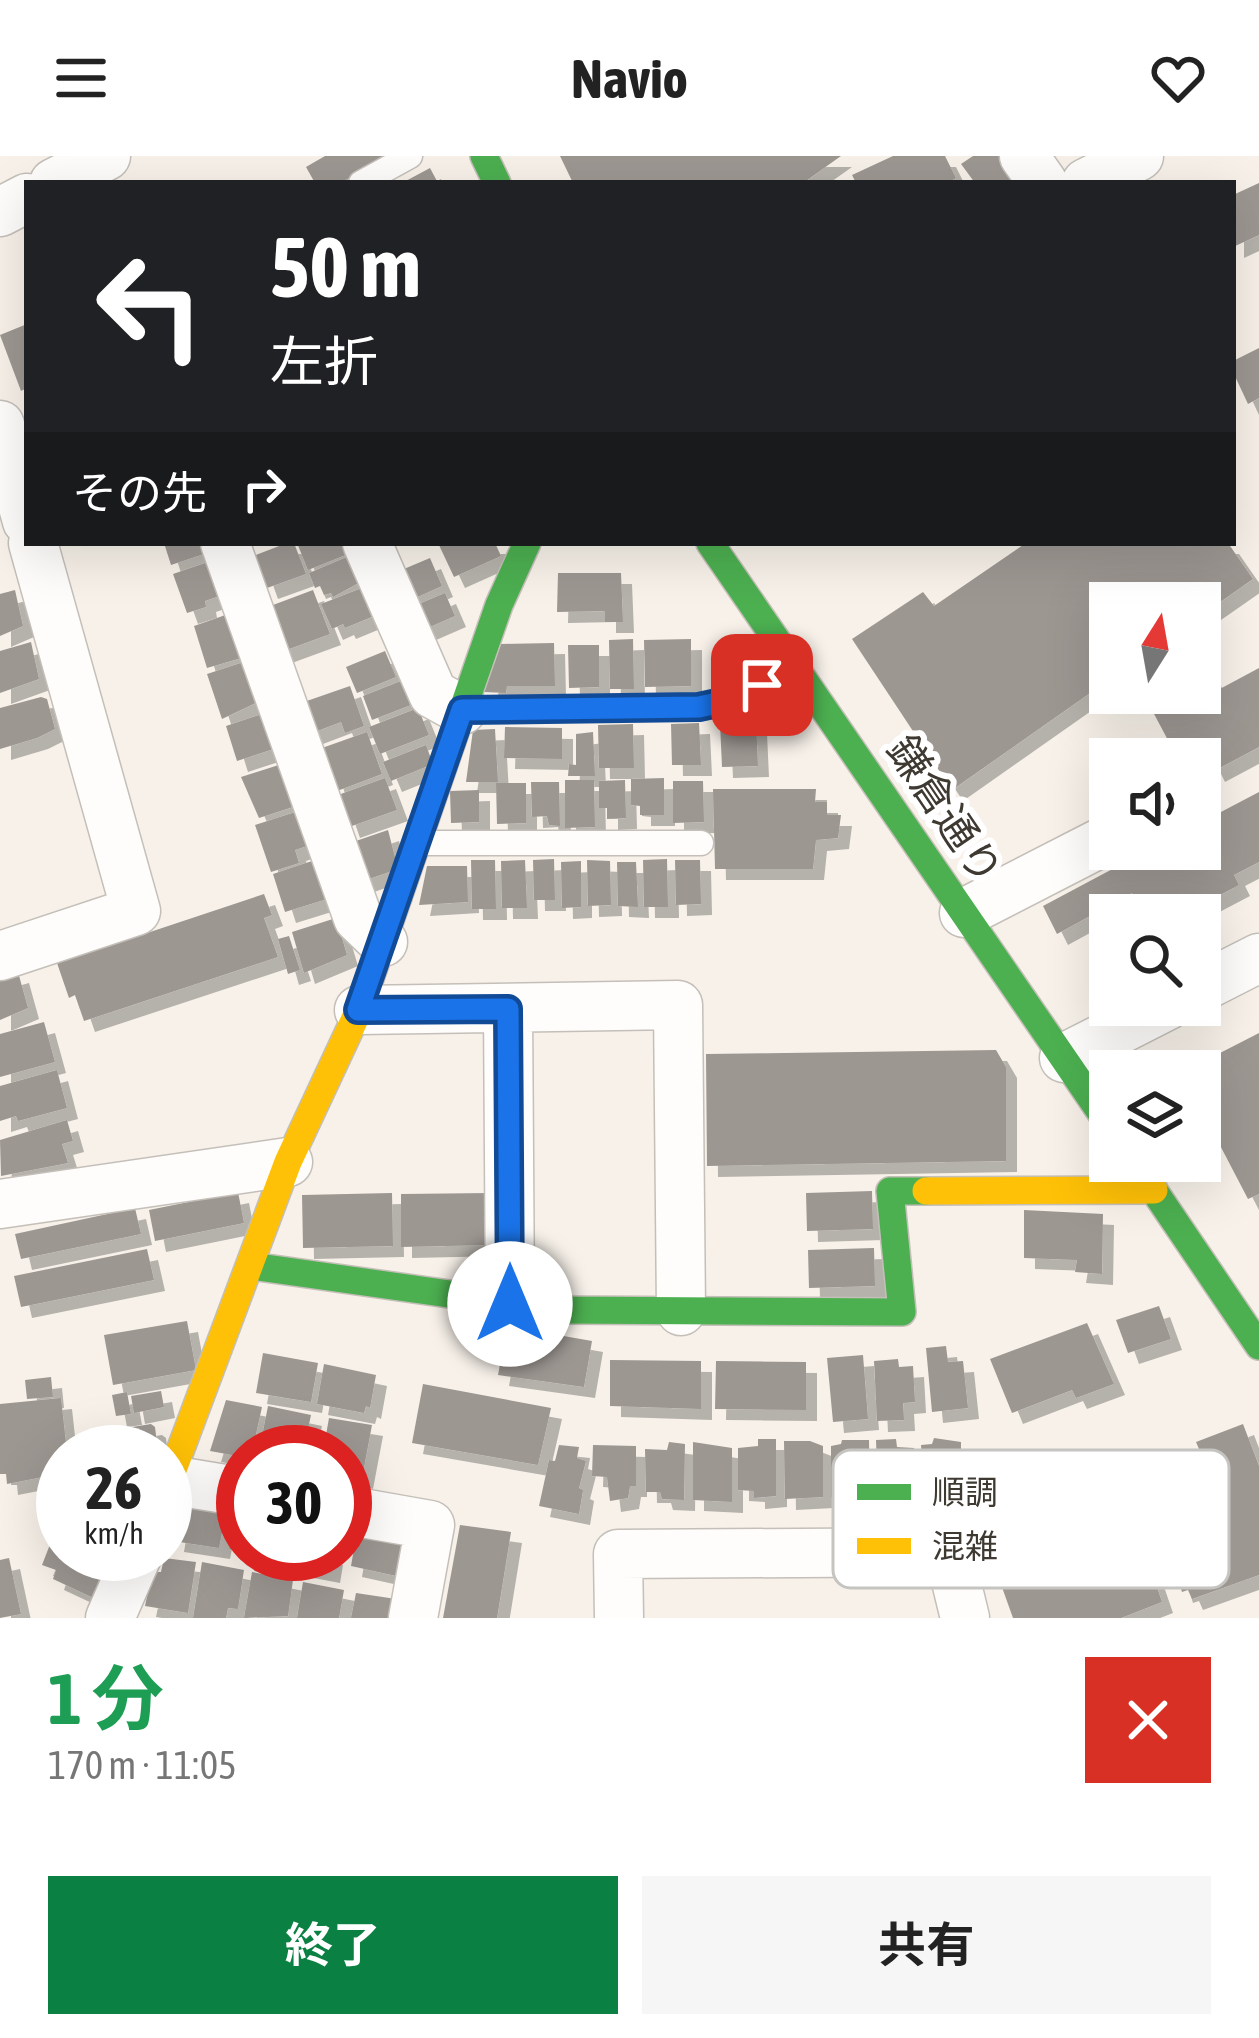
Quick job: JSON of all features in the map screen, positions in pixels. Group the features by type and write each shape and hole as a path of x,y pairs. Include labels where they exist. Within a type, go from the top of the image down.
{"street":[{"path":"1092,180 1139,156"},
{"path":"0,425 24,510"},
{"path":"0,956 136,911 34,546"},
{"path":"226,546 358,918 383,943"},
{"path":"368,546 433,694 462,710"},
{"path":"190,1425 288,1162 358,1010 462,710 526,546"},
{"name":"鎌倉通り","path":"712,546 1089,1095"},
{"path":"964,913 1089,849"},
{"path":"1221,977 1259,958"},
{"path":"358,1010 678,1005 681,1311"},
{"path":"508,1009 510,1304"},
{"path":"1064,1058 1127,1026"},
{"path":"0,1204 288,1162"},
{"path":"1148,1182 1259,1346"},
{"path":"252,1267 562,1310 902,1312 890,1191 1154,1190"},
{"path":"372,1515 430,1525 413,1618"},
{"path":"619,1618 618,1554 833,1553"},
{"path":"110,1618 126,1581"},
{"path":"958,1588 965,1618"}],"lane":[{"path":"366,180 410,156"},
{"path":"462,710 699,707 736,699 790,661"},
{"path":"418,843 701,843"}],"building":[{"path":"325,156 388,156 345,180 313,180 306,167"},
{"path":"560,156 841,156 807,180 572,180"},
{"path":"893,156 945,156 956,178 854,180 852,175"},
{"path":"973,156 1001,156 1027,180 973,180 961,164"},
{"path":"430,168 436,180 408,180"},
{"path":"1259,183 1259,235 1236,246 1236,194"},
{"path":"24,325 21,391 0,335"},
{"path":"1259,348 1259,398 1248,404 1236,378 1236,360"},
{"path":"165,546 211,546 213,551 171,565"},
{"path":"279,546 295,546 306,574 267,588 262,574 255,576 248,558"},
{"path":"298,546 344,546 348,554 308,570"},
{"path":"439,546 496,546 501,556 454,577"},
{"path":"1022,546 1230,546 1253,579 1221,601 1221,582 1089,582 1089,694 952,790 852,639 923,592 934,606"},
{"path":"354,554 364,580 333,597 324,595 320,586 315,588 309,573"},
{"path":"430,558 442,586 404,603 392,574"},
{"path":"214,560 225,594 187,613 173,574"},
{"path":"558,573 621,573 623,622 605,622 605,611 557,612"},
{"path":"362,588 374,616 332,629 321,604"},
{"path":"15,590 23,626 0,636 0,594"},
{"path":"313,590 330,634 281,652 265,608"},
{"path":"445,593 455,616 416,633 407,609"},
{"path":"234,612 248,656 207,668 194,626"},
{"path":"633,639 634,689 610,689 609,640"},
{"path":"691,639 691,686 645,687 644,640"},
{"path":"31,642 39,679 0,693 0,651"},
{"path":"554,643 555,686 507,686 506,693 484,692 501,644"},
{"path":"568,645 599,645 599,687 569,688"},
{"path":"385,651 396,677 357,693 346,667"},
{"path":"253,659 266,698 222,719 207,674"},
{"path":"1259,668 1259,747 1221,767 1221,738 1167,738 1154,714 1221,714 1221,688"},
{"path":"406,679 416,703 372,720 363,696"},
{"path":"350,686 364,726 345,733 341,722 312,733 301,703"},
{"path":"47,699 55,729 0,749 0,708"},
{"path":"418,708 429,735 380,754 369,727"},
{"path":"271,711 283,746 237,761 226,726"},
{"path":"756,722 758,766 722,767 720,723"},
{"path":"699,723 701,765 672,765 671,724"},
{"path":"633,724 634,768 599,768 598,725"},
{"path":"505,727 562,728 562,759 504,758"},
{"path":"495,729 498,782 466,782 473,730"},
{"path":"367,732 382,774 337,791 322,748"},
{"path":"593,732 595,776 568,776 569,764 576,765 576,734"},
{"path":"426,745 433,764 391,781 383,762"},
{"path":"288,762 302,804 259,818 241,777"},
{"path":"385,778 397,810 349,827 338,795"},
{"path":"664,778 664,815 640,815 640,806 631,805 631,779"},
{"path":"565,780 594,780 595,827 565,828"},
{"path":"625,780 626,818 607,819 607,808 599,808 599,781"},
{"path":"673,781 703,781 704,822 673,823"},
{"path":"531,782 559,782 560,826 549,825 547,816 532,817"},
{"path":"496,783 526,783 526,823 497,824"},
{"path":"713,789 816,789 815,802 827,802 827,815 841,815 838,838 816,840 813,869 715,869"},
{"path":"479,790 479,822 451,823 450,791"},
{"path":"1259,792 1259,862 1234,875 1239,885 1221,894 1089,894 1089,917 1057,934 1043,906 1111,870 1221,870 1221,812"},
{"path":"305,809 316,843 295,850 299,863 271,872 255,825"},
{"path":"388,830 398,869 363,881 350,843"},
{"path":"554,859 555,900 534,900 533,860"},
{"path":"667,859 668,907 644,907 643,860"},
{"path":"315,860 327,899 285,912 273,874"},
{"path":"471,860 495,860 496,909 472,909"},
{"path":"525,860 527,908 502,908 501,861"},
{"path":"587,860 610,861 611,905 588,906"},
{"path":"675,860 700,860 701,904 676,905"},
{"path":"581,861 581,907 562,908 561,862"},
{"path":"617,862 636,862 638,907 618,906"},
{"path":"427,866 467,866 468,902 419,905"},
{"path":"264,894 272,915 264,918 278,957 84,1021 75,995 69,998 57,963"},
{"path":"336,918 347,955 304,973 292,932"},
{"path":"289,936 300,970 288,974 278,939"},
{"path":"18,972 28,1008 0,1020 0,977"},
{"path":"44,1022 55,1062 0,1077 0,1034"},
{"path":"1259,1033 1259,1194 1248,1199 1221,1147 1221,1053"},
{"path":"996,1050 1006,1067 1006,1161 707,1166 706,1054"},
{"path":"57,1070 67,1108 0,1121 0,1086"},
{"path":"67,1120 73,1141 62,1144 68,1163 1,1176 0,1140"},
{"path":"872,1191 873,1229 807,1231 806,1193"},
{"path":"238,1192 244,1223 155,1241 149,1210"},
{"path":"392,1193 393,1246 303,1248 302,1195"},
{"path":"490,1193 491,1245 401,1247 401,1194"},
{"path":"135,1208 141,1234 21,1259 15,1234"},
{"path":"1024,1210 1103,1214 1102,1274 1075,1272 1077,1260 1024,1258"},
{"path":"874,1248 875,1286 809,1288 808,1250"},
{"path":"147,1249 154,1280 21,1307 14,1276"},
{"path":"1159,1306 1171,1339 1128,1353 1116,1320"},
{"path":"187,1321 196,1370 113,1385 104,1335"},
{"path":"1087,1323 1114,1384 1076,1398 1072,1390 1012,1413 990,1359"},
{"path":"507,1326 592,1341 584,1387 498,1375"},
{"path":"946,1346 948,1362 963,1361 968,1408 932,1412 926,1348"},
{"path":"263,1353 318,1363 311,1402 256,1393"},
{"path":"863,1355 868,1419 833,1422 827,1358"},
{"path":"898,1359 899,1367 913,1366 915,1402 903,1403 904,1420 877,1421 874,1361"},
{"path":"610,1360 701,1361 701,1409 610,1406"},
{"path":"716,1361 806,1362 806,1410 715,1409"},
{"path":"324,1364 376,1375 370,1408 366,1406 364,1413 317,1404"},
{"path":"51,1377 53,1397 27,1399 25,1380"},
{"path":"423,1384 551,1408 538,1465 412,1443"},
{"path":"161,1391 164,1407 134,1413 131,1396"},
{"path":"127,1392 131,1414 116,1416 112,1395"},
{"path":"61,1398 64,1425 36,1425 36,1478 7,1484 6,1474 0,1474 0,1404"},
{"path":"226,1400 262,1407 258,1425 218,1425"},
{"path":"268,1406 311,1415 309,1425 264,1425"},
{"path":"329,1418 372,1425 328,1425"},
{"path":"1243,1424 1259,1466 1259,1575 1229,1586 1229,1450 1199,1450 1196,1442"},
{"path":"934,1438 961,1442 961,1450 921,1450 921,1445 932,1444"},
{"path":"758,1439 776,1439 776,1496 754,1498 754,1491 738,1490 738,1448 758,1446"},
{"path":"896,1439 897,1447 914,1450 876,1450 876,1440"},
{"path":"842,1440 869,1440 869,1450 833,1450 831,1497 831,1446"},
{"path":"784,1441 823,1446 823,1497 785,1499"},
{"path":"669,1442 685,1444 684,1500 646,1492 645,1449 667,1450"},
{"path":"693,1442 732,1448 732,1502 693,1500"},
{"path":"559,1445 579,1447 577,1458 586,1461 579,1514 539,1506 549,1460 555,1461"},
{"path":"593,1445 636,1446 636,1486 630,1486 628,1498 610,1501 607,1477 592,1476"},
{"path":"195,1500 216,1508 216,1548 192,1544"},
{"path":"460,1525 511,1532 497,1618 443,1618"},
{"path":"372,1531 407,1542 401,1577 372,1571"},
{"path":"9,1558 21,1614 0,1618 0,1560"},
{"path":"192,1562 196,1562 188,1613 145,1606 150,1581 192,1581"},
{"path":"202,1562 216,1565 216,1581 242,1581 238,1609 228,1608 226,1618 193,1618"},
{"path":"57,1581 107,1581 100,1601"},
{"path":"250,1581 293,1581 288,1616 244,1618"},
{"path":"303,1582 344,1590 339,1618 297,1618"},
{"path":"1002,1588 1157,1588 1162,1602 1121,1618 1013,1618"},
{"path":"1181,1588 1223,1588 1192,1599 1188,1590"},
{"path":"356,1593 396,1599 393,1618 351,1618"}],"traffic: fast":[{"path":"484,156 496,180"},
{"path":"398,897 499,605 526,546"},
{"path":"712,546 1089,1095"},
{"path":"1148,1182 1259,1346"},
{"path":"252,1266 562,1310 902,1312 890,1191 926,1191"}],"traffic: slow":[{"path":"190,1425 288,1162 359,1010 398,897"},
{"path":"926,1191 1154,1190"}],"route":[{"path":"510,1304 508,1009 358,1010 462,710 699,707 736,699 762,685"}]}
